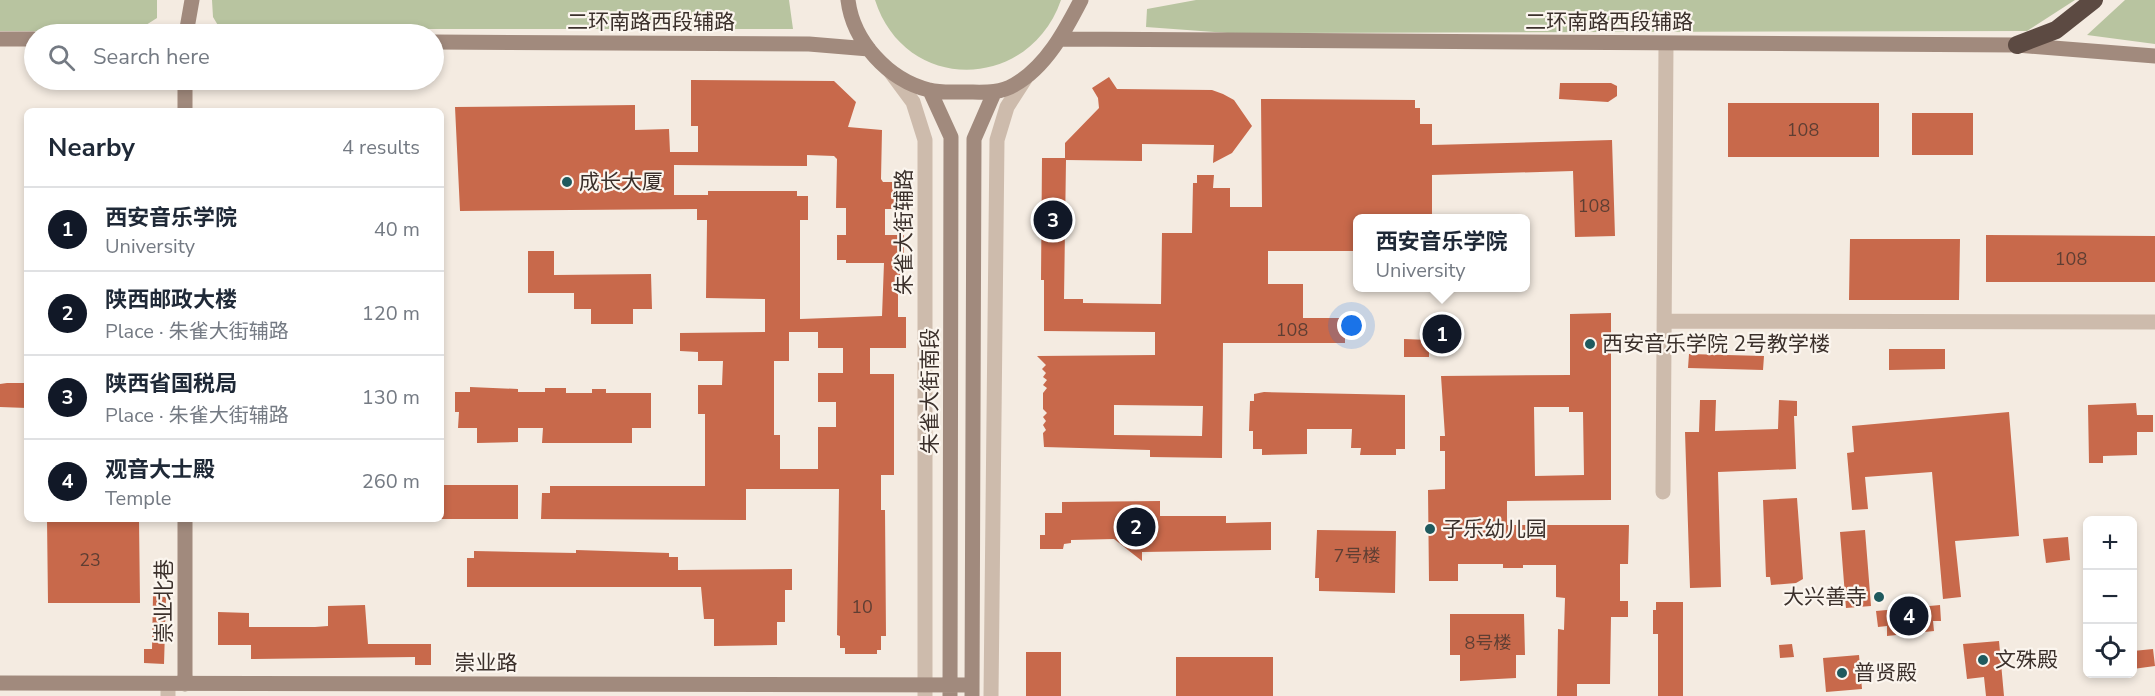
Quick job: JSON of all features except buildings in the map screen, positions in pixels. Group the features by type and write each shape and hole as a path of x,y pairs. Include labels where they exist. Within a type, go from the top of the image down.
{"highway":[{"path":"2017,45 2056,30 2094,0"}],"main road":[{"path":"188,24 192,0"},
{"path":"848,0 859,37 869,50 898,77 930,91 994,93 1015,85 1062,39 1081,0"},
{"path":"0,39 24,39"},
{"name":"二环南路西段辅路","path":"1062,39 2017,45 2155,56"},
{"name":"二环南路西段辅路","path":"444,42 809,44 869,50"},
{"path":"185,90 185,108"},
{"name":"朱雀大街南段","path":"930,91 951,137 950,691"},
{"name":"朱雀大街南段","path":"972,691 974,139 994,93"},
{"name":"崇业北巷","path":"185,522 185,684"},
{"name":"崇业路","path":"0,683 168,690 185,684 972,691"}],"street":[{"path":"1664,492 1666,44"},
{"name":"朱雀大街辅路","path":"887,67 913,102 925,140 925,691"},
{"path":"991,696 998,140 1007,107 1032,70"},
{"path":"1665,321 2155,322"}],"green space":[{"path":"0,0 157,0 157,18 148,24 24,24 24,31 0,31"},
{"path":"212,0 789,0 793,29 444,29 444,24 217,24 213,17"},
{"path":"875,0 1061,0 1045,30 1023,52 996,65 967,70 939,66 912,53 890,31"},
{"path":"1196,0 2075,0 2027,31 1228,33 1146,27 1147,9"},
{"path":"2125,0 2155,0 2155,44 2087,35"}],"place":[{"name":"成长大厦","path":"567,182"},
{"name":"陕西省国税局","path":"1053,220"},
{"name":"西安音乐学院","path":"1442,334"},
{"name":"西安音乐学院 2号教学楼","path":"1590,344"},
{"name":"陕西邮政大楼","path":"1136,527"},
{"name":"子乐幼儿园","path":"1430,529"},
{"name":"大兴善寺","path":"1879,597"},
{"name":"观音大士殿","path":"1909,616"},
{"name":"文殊殿","path":"1983,660"},
{"name":"普贤殿","path":"1842,673"}]}
